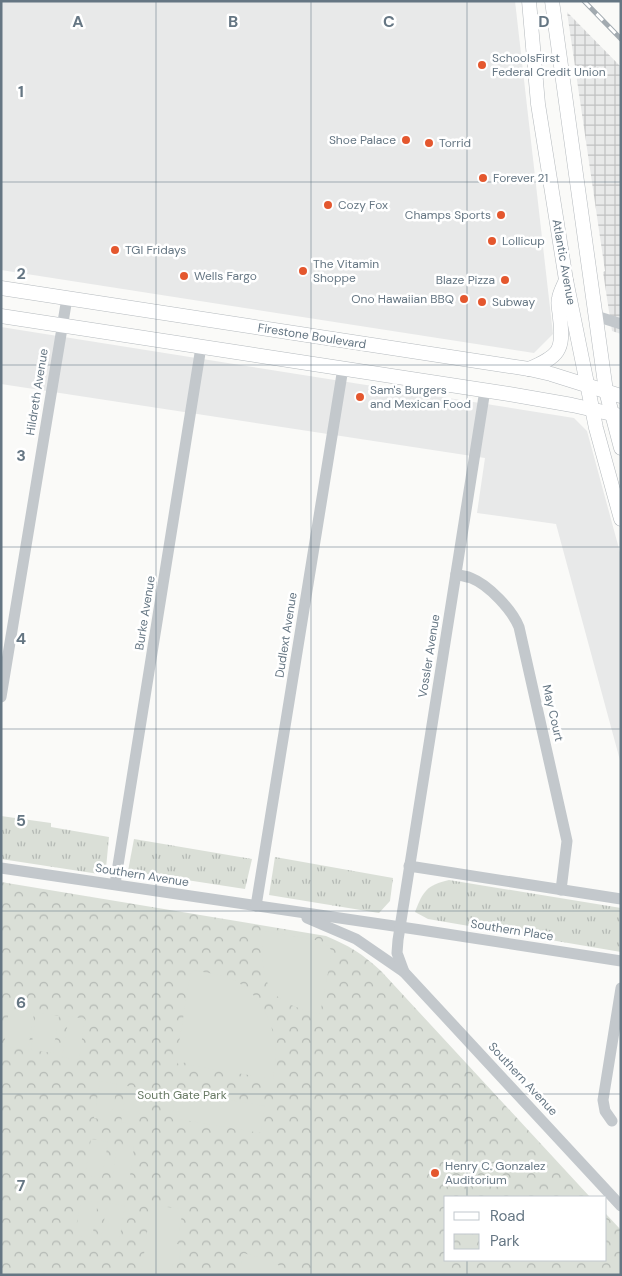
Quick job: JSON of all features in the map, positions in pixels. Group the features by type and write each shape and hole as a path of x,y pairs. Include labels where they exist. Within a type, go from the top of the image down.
{"main road":[{"name":"Atlantic Avenue","path":"529,1 538,104 566,280 592,409 621,519"},
{"name":"Atlantic Avenue","path":"552,1 606,391 616,415 621,448"},
{"path":"529,369 550,358 556,353 561,344 562,335 558,299 566,280"},
{"name":"Firestone Boulevard","path":"1,288 529,369 588,384 621,396"},
{"path":"1,316 485,390 616,415"}],"street":[{"name":"Hildreth Avenue","path":"1,697 67,298"},
{"path":"596,316 621,324"},
{"name":"Burke Avenue","path":"115,884 201,346"},
{"name":"Dudlext Avenue","path":"256,906 343,368"},
{"name":"Vossler Avenue","path":"400,927 485,390"},
{"name":"May Court","path":"456,574 472,579 496,596 507,608 519,627 567,841 561,890"},
{"path":"409,866 621,899"},
{"name":"Southern Avenue","path":"1,868 400,927 397,953 404,972"},
{"name":"Southern Avenue","path":"279,910 316,921 356,939 404,972 621,1206"},
{"name":"Southern Place","path":"400,927 621,961"},
{"path":"612,1121 606,1111 603,1100 618,1017 621,988"}],"shaded area":[{"path":"1,1 515,1 553,334 534,353 1,270"},
{"path":"567,12 621,67 621,334 612,331"},
{"path":"1,327 574,418 587,431 621,556 621,764 556,524 477,513 485,458 1,384"}],"green space":[{"path":"1,816 51,823 51,827 109,837 106,868 99,874 1,859"},
{"path":"134,839 252,859 245,889 128,871"},
{"path":"275,857 393,878 390,901 379,913 269,895"},
{"path":"449,880 621,908 621,952 428,919 415,912 423,894 427,890 436,884"},
{"name":"South Gate Park","path":"1,882 326,936 355,951 381,971 589,1196 444,1196 444,1261 607,1261 607,1215 621,1230 621,1275 1,1275"},
{"path":"264,931 321,941 320,946 328,945 331,950 328,956 331,957 320,1014 288,1003 270,988 263,965"},
{"path":"191,970 215,974 234,980 257,999 269,1021 275,1042 276,1052 273,1079 188,1065 188,1062 178,1064 175,1059 181,1051 178,1049"},
{"path":"9,1009 34,1013 28,1050 4,1046"},
{"path":"36,1012 59,1016 53,1053 31,1050"},
{"path":"69,1016 85,1019 79,1060 62,1057"},
{"path":"100,1081 117,1084 111,1121 94,1118"},
{"path":"127,1086 144,1089 138,1125 121,1122"},
{"path":"176,1091 265,1106 261,1133 172,1118"},
{"path":"91,1139 108,1142 102,1178 85,1175"},
{"path":"117,1144 134,1147 129,1183 112,1180"},
{"path":"81,1200 98,1202 92,1238 75,1235"},
{"path":"107,1203 125,1206 119,1242 101,1239"},
{"path":"151,1205 183,1209 177,1244 181,1245 179,1264 173,1263 172,1275 141,1275"},
{"path":"243,1253 269,1260 296,1275 240,1275"}],"railway":[{"path":"584,1 621,39"}],"place":[{"name":"SchoolsFirst Federal Credit Union","path":"482,65"},
{"name":"Shoe Palace","path":"406,140"},
{"name":"Torrid","path":"429,143"},
{"name":"Forever 21","path":"483,178"},
{"name":"Cozy Fox","path":"328,205"},
{"name":"Champs Sports","path":"501,215"},
{"name":"Lollicup","path":"492,241"},
{"name":"TGI Fridays","path":"115,250"},
{"name":"The Vitamin Shoppe","path":"303,271"},
{"name":"Wells Fargo","path":"184,276"},
{"name":"Blaze Pizza","path":"505,280"},
{"name":"Ono Hawaiian BBQ","path":"464,299"},
{"name":"Subway","path":"482,302"},
{"name":"Sam's Burgers and Mexican Food","path":"360,397"},
{"name":"Henry C. Gonzalez Auditorium","path":"435,1173"}]}
